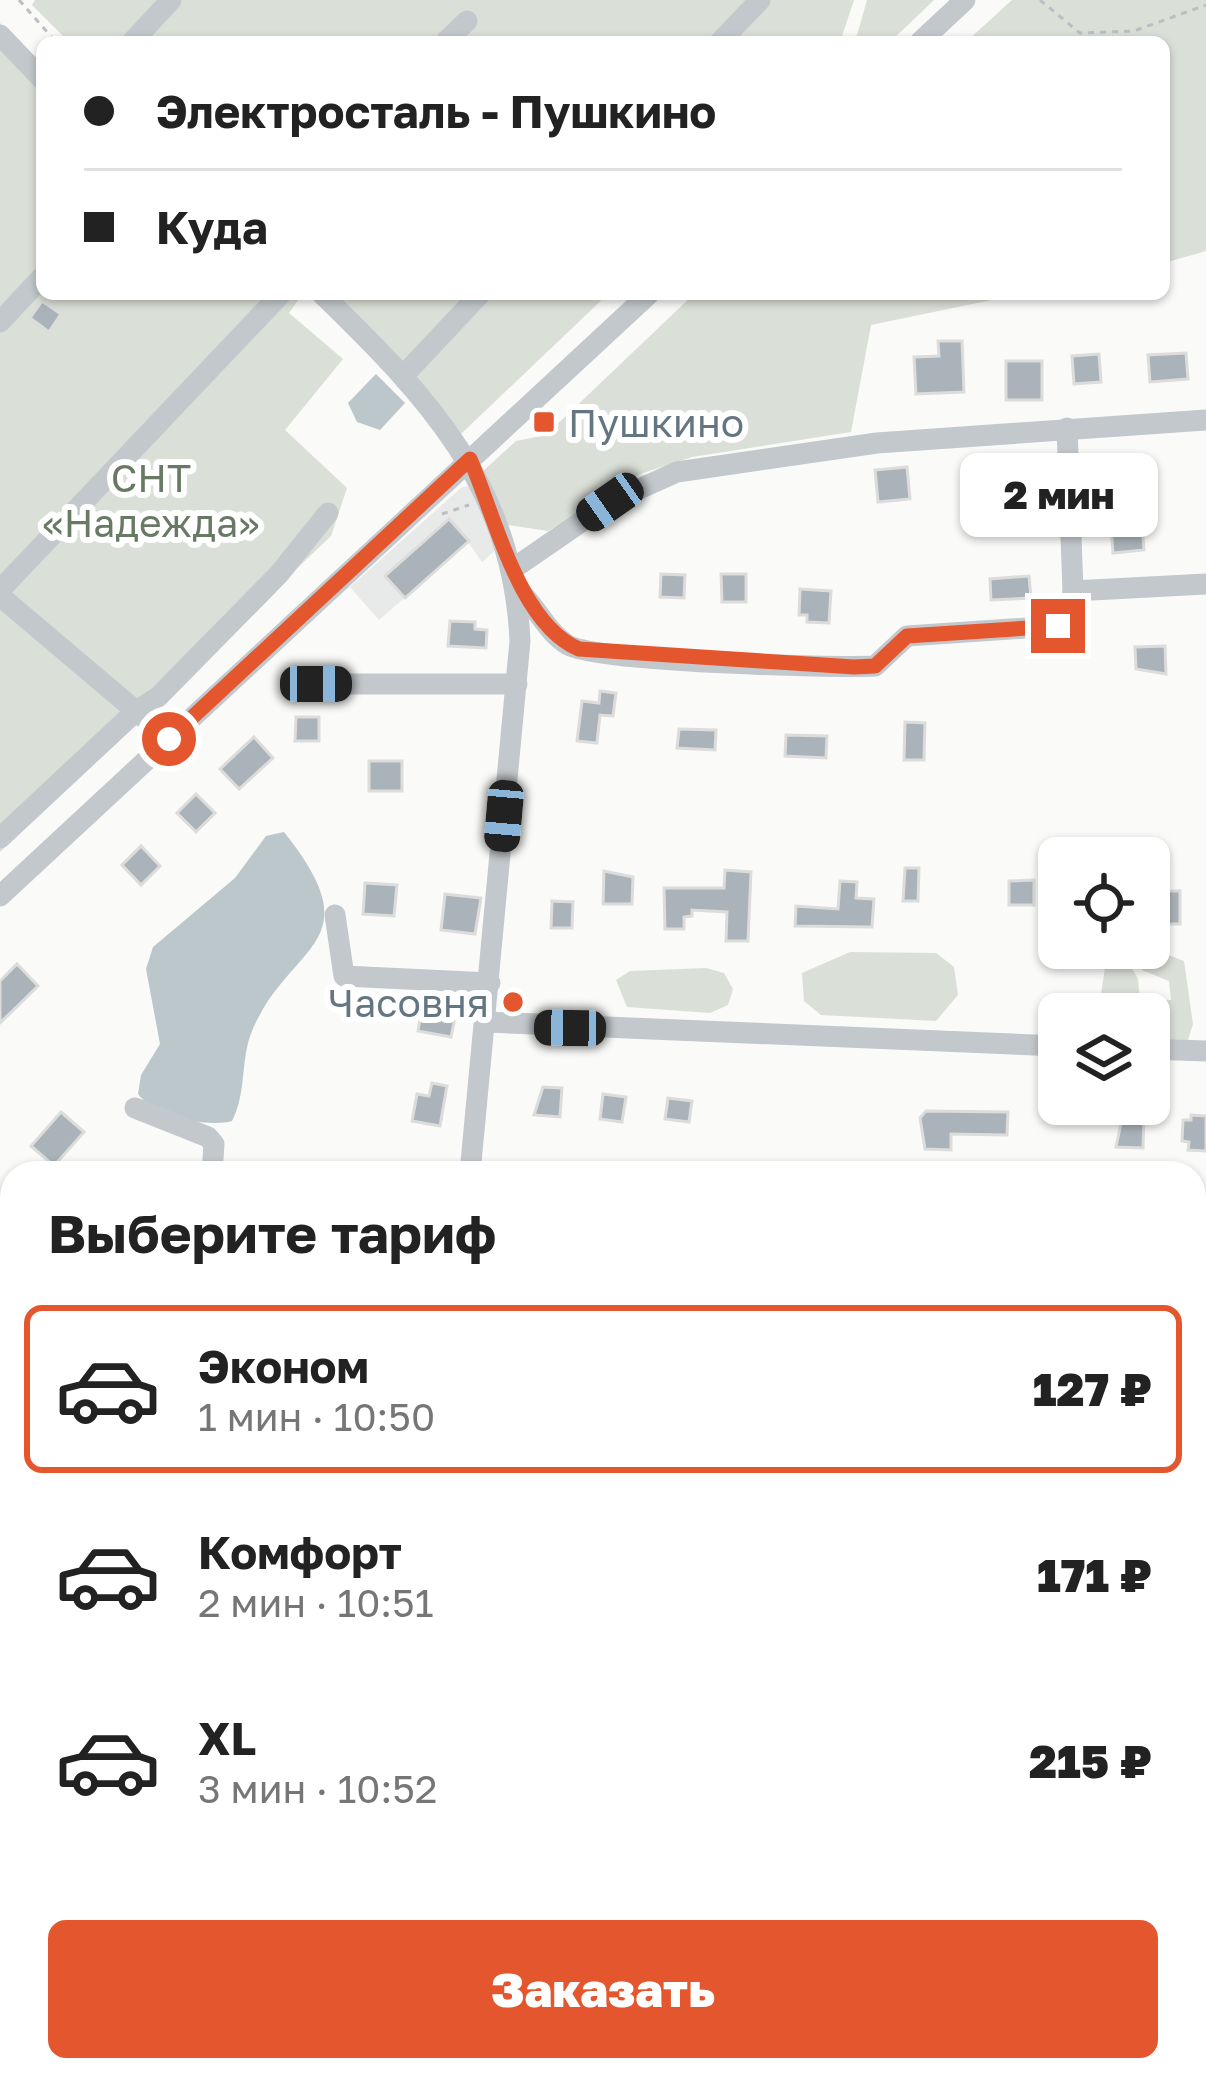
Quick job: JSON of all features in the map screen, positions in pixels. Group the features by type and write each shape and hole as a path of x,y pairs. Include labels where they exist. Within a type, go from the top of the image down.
{"street":[{"path":"138,36 171,0"},
{"path":"726,36 760,0"},
{"path":"926,36 965,0"},
{"path":"452,36 467,21"},
{"path":"0,35 36,73"},
{"path":"0,322 36,283"},
{"path":"169,739 0,593 275,300"},
{"path":"328,300 404,375 470,459 516,579 564,643 596,653 875,666 907,636 1058,626 1069,620 1073,591 1067,428"},
{"path":"404,375 474,300"},
{"path":"0,896 642,300"},
{"path":"516,579 610,502 677,472 877,443 1206,420"},
{"path":"0,838 136,711 158,697 264,590 328,513"},
{"path":"471,1161 517,684 516,579"},
{"path":"1073,591 1206,584"},
{"path":"316,684 517,684"},
{"path":"334,915 344,976 490,983"},
{"path":"487,1022 1038,1045"},
{"path":"1170,1050 1206,1051"},
{"path":"135,1108 208,1137 214,1144 213,1161"}],"path":[{"path":"19,0 51,36"},
{"path":"1040,0 1080,33 1134,31 1206,5"},
{"path":"442,514 487,500"}],"shaded area":[{"path":"376,374 405,403 380,430 357,422 348,403"},
{"path":"477,486 499,547 482,562 468,542 379,620 350,587 462,487"},
{"path":"284,832 323,899 324,922 316,941 268,1002 252,1031 232,1121 209,1123 168,1114 138,1094 141,1075 160,1044 146,969 153,947 235,878 266,836"}],"green space":[{"path":"35,0 854,0 842,36 63,36 32,5"},
{"path":"867,0 934,0 896,36 857,36"},
{"path":"1012,0 1206,0 1206,251 1170,261 1170,36 973,36"},
{"name":"СНТ «Надежда»","path":"0,23 36,60 36,300 298,300 289,313 343,359 285,430 347,488 331,536 0,852"},
{"path":"337,300 602,300 461,434"},
{"path":"688,300 992,300 871,325 851,432 692,457 640,474 548,531 508,525 482,472 516,441 546,435"},
{"path":"850,952 936,953 954,967 958,995 936,1021 821,1015 804,1001 802,973"},
{"path":"1170,956 1184,961 1193,1024 1188,1040 1170,1040 1169,981 1142,970 1170,969"},
{"path":"706,968 724,973 733,989 728,1005 710,1013 627,1007 616,980 630,971"},
{"path":"1105,969 1132,969 1139,993 1101,993"}],"building":[{"path":"42,301 61,314 49,332 30,318"},
{"path":"938,341 962,341 964,392 916,394 914,357 939,356"},
{"path":"1186,353 1188,379 1150,382 1148,355"},
{"path":"1099,354 1101,382 1074,384 1072,356"},
{"path":"1006,361 1042,361 1042,400 1006,400"},
{"path":"1126,459 1127,493 1102,495 1100,461"},
{"path":"907,467 910,499 878,502 875,470"},
{"path":"1028,467 1030,501 997,503 995,469"},
{"path":"449,519 469,541 405,598 385,576"},
{"path":"1142,523 1144,550 1113,553 1111,525"},
{"path":"661,574 685,575 684,598 660,597"},
{"path":"721,574 746,574 746,602 722,602"},
{"path":"1029,576 1031,598 991,600 990,579"},
{"path":"800,589 831,591 829,623 807,622 807,615 799,615"},
{"path":"450,621 475,622 475,629 487,630 486,648 448,646"},
{"path":"1165,646 1166,674 1136,669 1135,647"},
{"path":"600,691 616,693 613,716 600,715 597,743 577,741 582,701 599,703"},
{"path":"296,717 319,717 319,741 295,741"},
{"path":"905,722 925,723 924,760 904,760"},
{"path":"679,729 716,730 715,750 677,748"},
{"path":"786,735 827,736 826,758 785,756"},
{"path":"254,737 273,758 239,789 220,769"},
{"path":"369,761 402,761 402,791 369,791"},
{"path":"196,794 215,813 196,832 177,813"},
{"path":"141,846 160,866 141,885 122,865"},
{"path":"905,868 919,868 918,901 903,901"},
{"path":"725,870 751,872 748,941 726,941 727,912 692,910 692,916 684,917 684,929 665,929 664,888 724,888"},
{"path":"604,871 633,877 632,904 603,904"},
{"path":"1034,880 1034,905 1009,905 1009,881"},
{"path":"840,881 857,882 856,898 874,899 872,927 795,926 796,906 838,909"},
{"path":"365,883 397,885 394,916 363,914"},
{"path":"1170,891 1180,891 1180,924 1170,924"},
{"path":"445,894 481,898 475,934 441,930"},
{"path":"552,901 573,902 572,928 551,928"},
{"path":"17,964 38,986 0,1023 0,981"},
{"path":"422,1007 456,1013 451,1037 418,1031"},
{"path":"432,1083 447,1086 440,1126 412,1121 417,1094 429,1096"},
{"path":"543,1087 562,1088 560,1117 534,1115"},
{"path":"603,1094 626,1097 622,1122 600,1119"},
{"path":"668,1098 692,1101 689,1122 665,1119"},
{"path":"926,1111 1008,1112 1007,1135 951,1134 951,1150 925,1149 920,1118"},
{"path":"61,1112 84,1132 58,1161 48,1161 31,1146"},
{"path":"1191,1115 1206,1116 1206,1151 1188,1150 1189,1142 1182,1141 1183,1120 1191,1120"},
{"path":"1121,1125 1144,1125 1143,1148 1116,1147"}],"place":[{"name":"Пушкино","path":"544,422"},
{"name":"Часовня","path":"513,1002"}],"route":[{"path":"169,739 470,459 512,560 518,590 564,643 579,649 646,657 875,666 907,636 1058,626"}]}
